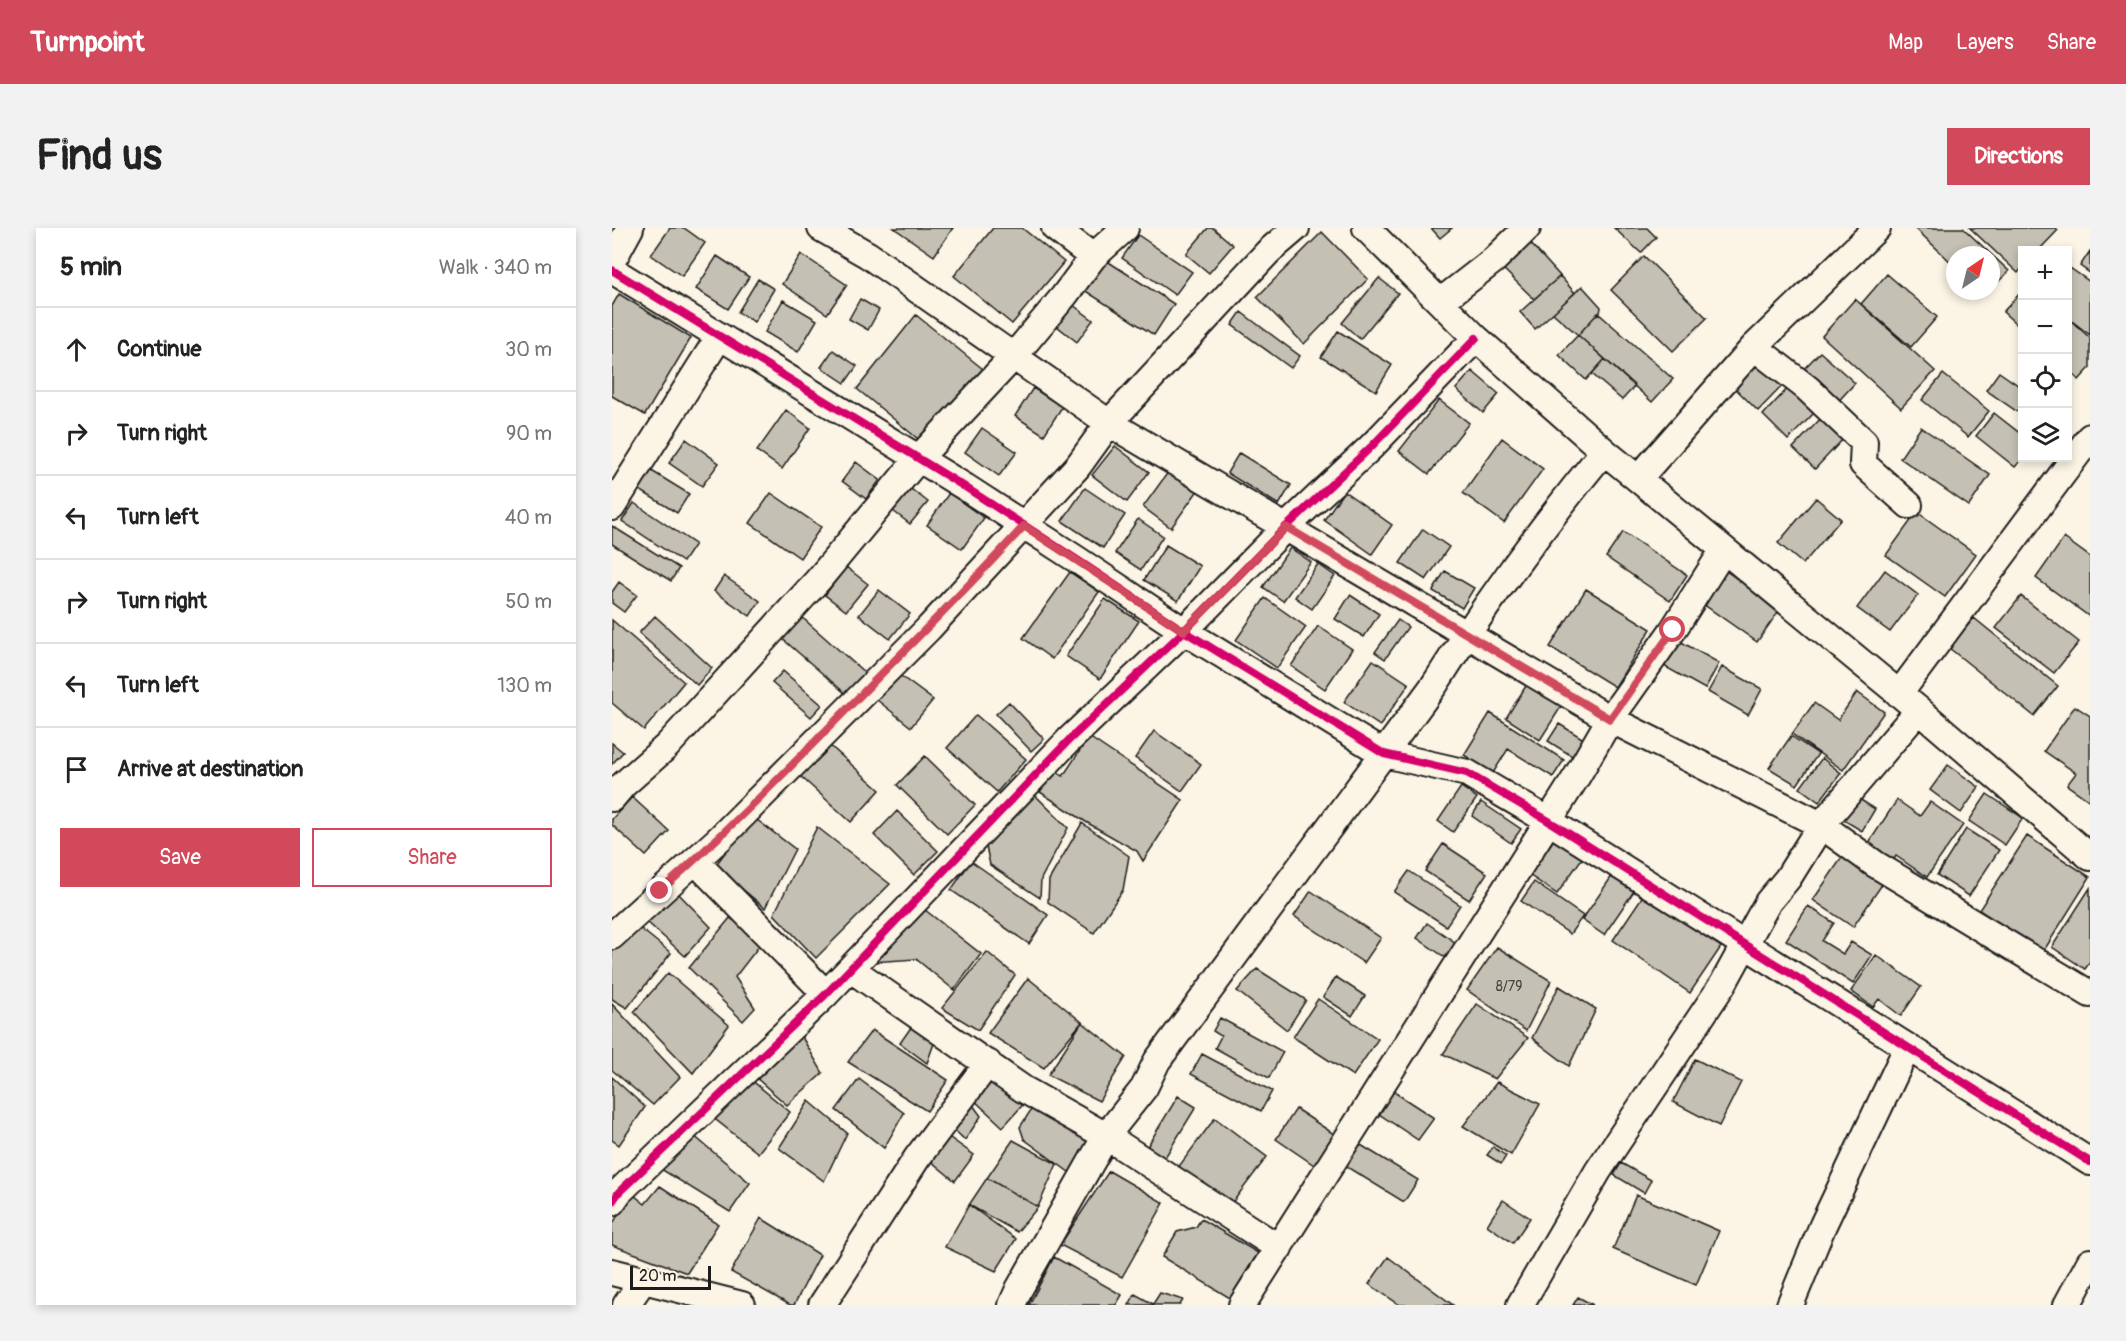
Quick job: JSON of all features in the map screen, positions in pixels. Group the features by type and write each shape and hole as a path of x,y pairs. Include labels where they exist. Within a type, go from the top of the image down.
{"street":[{"path":"612,261 630,228"},
{"path":"821,228 867,255 1109,423 1610,719 1821,825 1875,864 2090,994"},
{"path":"1055,228 1092,257"},
{"path":"612,798 623,785 667,746 819,579 918,459 1013,357 1064,296 1092,257 1125,228"},
{"path":"612,936 720,838 863,694 1024,526 1078,466 1109,423 1268,252 1296,228"},
{"path":"1366,228 1476,338 1604,451 1899,694 2090,857"},
{"path":"1440,302 1494,260 1527,228"},
{"path":"1638,479 1754,347 1877,228"},
{"path":"612,270 918,459 1184,631 1384,754 1467,772 2090,1162"},
{"path":"612,507 719,337"},
{"path":"614,1193 776,1044 1069,741 1184,631 1286,527 1371,447 1476,338"},
{"path":"1754,347 1807,388 1864,442 1863,464 1909,505"},
{"path":"1899,694 2090,437"},
{"path":"1012,1305 1106,1136 1144,1088 1157,1060 1435,684 1466,635 1567,497 1604,451"},
{"path":"1242,1305 1547,820 1577,776 1610,719 1673,630 1723,551"},
{"path":"1520,1305 1598,1171 1722,984 1768,902 1788,878 1821,825 1918,710"},
{"path":"695,861 826,994"},
{"path":"851,969 1023,1089 1106,1136 1279,1248"},
{"path":"1790,1305 1823,1226 1906,1048"},
{"path":"822,1305 917,1158 988,1063"},
{"path":"2067,1305 2090,1262"},
{"path":"612,1272 742,1305"},
{"path":"626,1305 644,1279"}],"building":[{"path":"670,228 684,228 705,243 682,276 651,255"},
{"path":"894,228 953,228 934,256"},
{"path":"993,228 1022,228 1064,262 1012,324 954,276"},
{"path":"1208,228 1213,228 1233,245 1209,273 1186,254"},
{"path":"1431,228 1452,228 1440,238"},
{"path":"1614,228 1647,228 1656,237 1641,253"},
{"path":"1915,228 1963,228 1982,246 1946,246 1946,257"},
{"path":"1970,228 2056,228 2058,230 2043,246 2018,246 2018,273 2000,256 2000,246 1989,246"},
{"path":"1322,232 1368,279 1304,344 1257,297"},
{"path":"1521,233 1560,276 1534,299 1494,260"},
{"path":"1138,235 1192,272 1175,295 1122,258"},
{"path":"2090,251 2090,273 2080,266"},
{"path":"801,254 847,285 827,314 782,284"},
{"path":"717,256 749,277 728,309 696,289"},
{"path":"1644,256 1707,318 1673,351 1611,290"},
{"path":"1104,259 1174,304 1154,335 1084,290"},
{"path":"2000,263 2009,271 2000,280"},
{"path":"2072,269 2090,282 2090,335 2072,321"},
{"path":"1887,274 1937,317 1911,347 1861,304"},
{"path":"1560,276 1575,293 1535,329 1520,312"},
{"path":"1379,278 1398,293 1360,339 1342,323"},
{"path":"758,279 774,289 754,322 738,312"},
{"path":"1582,286 1601,307 1600,313 1578,335 1553,313"},
{"path":"619,294 691,338 645,415 612,396 612,306"},
{"path":"2018,295 2018,325 2003,312"},
{"path":"860,299 879,310 868,330 849,319"},
{"path":"1855,299 1935,371 1901,408 1822,336"},
{"path":"783,300 817,320 798,352 765,332"},
{"path":"1073,305 1093,320 1077,342 1057,326"},
{"path":"1241,312 1300,356 1291,368 1232,325"},
{"path":"1598,313 1673,379 1652,402 1578,335"},
{"path":"916,315 983,369 923,443 857,389"},
{"path":"2072,322 2090,338 2090,368 2079,380 2072,373"},
{"path":"1338,331 1392,365 1376,391 1321,357"},
{"path":"1578,335 1605,359 1586,380 1559,355"},
{"path":"833,350 857,366 845,383 821,367"},
{"path":"1820,352 1855,383 1833,407 1798,375"},
{"path":"1755,358 1783,385 1758,411 1731,384"},
{"path":"1605,359 1635,386 1622,400 1592,374"},
{"path":"1472,371 1499,394 1483,413 1456,389"},
{"path":"1999,372 2018,385 2018,412 1986,390"},
{"path":"1943,374 1989,411 1968,437 1922,400"},
{"path":"1789,387 1815,412 1788,440 1763,415"},
{"path":"1033,388 1062,407 1044,435 1015,416"},
{"path":"1439,400 1469,423 1429,474 1399,451"},
{"path":"786,410 810,428 782,469 757,451"},
{"path":"1994,413 2018,432 2019,462 2015,467 1976,436"},
{"path":"1822,417 1844,438 1815,469 1793,448"},
{"path":"1921,427 1990,475 1969,506 1900,458"},
{"path":"982,428 1017,452 999,476 965,452"},
{"path":"1502,438 1543,469 1504,523 1463,493"},
{"path":"686,439 719,463 702,486 669,463"},
{"path":"1115,446 1149,472 1127,502 1092,475"},
{"path":"1239,453 1291,485 1279,505 1227,473"},
{"path":"856,462 880,480 866,499 842,481"},
{"path":"1171,468 1199,489 1171,528 1143,507"},
{"path":"650,470 689,494 677,513 638,489"},
{"path":"1085,488 1125,515 1103,548 1062,521"},
{"path":"911,489 928,502 910,524 893,511"},
{"path":"1344,491 1392,525 1372,554 1324,520"},
{"path":"771,493 821,527 800,558 750,523"},
{"path":"949,493 984,518 962,549 927,525"},
{"path":"1816,498 1841,519 1803,564 1778,543"},
{"path":"634,503 695,544 683,562 622,521"},
{"path":"1917,512 1976,554 1945,597 1886,555"},
{"path":"1138,519 1163,536 1141,570 1115,553"},
{"path":"612,526 679,568 671,581 612,544"},
{"path":"1423,529 1449,547 1426,580 1400,563"},
{"path":"1623,532 1687,575 1670,601 1606,557"},
{"path":"2064,538 2090,557 2090,617 2036,578"},
{"path":"1166,545 1200,566 1178,601 1144,580"},
{"path":"1290,548 1311,562 1283,601 1263,587"},
{"path":"1318,564 1335,576 1312,609 1295,597"},
{"path":"846,567 868,584 846,611 825,595"},
{"path":"1885,570 1918,595 1890,632 1857,608"},
{"path":"1445,571 1474,588 1462,608 1433,591"},
{"path":"1726,571 1773,604 1778,612 1757,642 1703,604"},
{"path":"1070,572 1099,592 1052,659 1023,638"},
{"path":"724,576 760,601 750,616 714,591"},
{"path":"619,582 637,595 624,612 612,603 612,592"},
{"path":"1586,589 1651,629 1615,687 1550,647"},
{"path":"879,590 910,614 890,639 859,615"},
{"path":"1350,595 1379,614 1364,637 1335,619"},
{"path":"2021,596 2079,642 2054,673 1996,628"},
{"path":"1265,598 1306,627 1277,668 1236,640"},
{"path":"1105,599 1139,621 1100,679 1066,656"},
{"path":"797,613 865,673 846,694 778,635"},
{"path":"655,616 712,668 697,685 639,633"},
{"path":"1974,618 2058,686 2034,716 1949,648"},
{"path":"612,620 684,682 644,730 612,703"},
{"path":"1398,620 1408,627 1385,659 1375,652"},
{"path":"1318,626 1352,649 1325,689 1291,666"},
{"path":"1676,639 1719,663 1705,689 1662,665"},
{"path":"1373,660 1409,684 1380,726 1344,702"},
{"path":"1722,667 1762,689 1748,715 1708,692"},
{"path":"783,671 822,705 811,717 772,683"},
{"path":"898,674 933,700 911,727 877,700"},
{"path":"1529,681 1564,702 1540,740 1506,718"},
{"path":"1857,692 1884,712 1843,770 1792,734 1814,703 1838,720"},
{"path":"1009,702 1044,739 1031,751 996,714"},
{"path":"2075,706 2090,716 2090,801 2067,785 2076,773 2044,751"},
{"path":"1490,713 1564,760 1553,777 1508,749 1493,773 1464,755"},
{"path":"976,715 1026,759 997,792 947,748"},
{"path":"1559,724 1587,741 1575,758 1548,741"},
{"path":"1154,731 1201,764 1182,791 1135,758"},
{"path":"1791,736 1818,754 1797,785 1769,768"},
{"path":"1089,737 1183,800 1143,861 1137,851 1040,792 1054,770 1063,776"},
{"path":"612,743 623,752 612,764"},
{"path":"827,743 880,790 851,822 799,775"},
{"path":"925,756 975,805 947,834 897,785"},
{"path":"1822,758 1841,773 1819,802 1800,788"},
{"path":"1948,765 1979,787 1961,813 1930,790"},
{"path":"1461,787 1477,798 1453,832 1438,821"},
{"path":"1031,791 1068,828 1041,879 1040,898 990,865 985,842"},
{"path":"1987,794 2023,818 2005,845 1969,821"},
{"path":"632,797 669,831 646,856 612,825 612,819"},
{"path":"1856,797 1875,809 1862,831 1842,819"},
{"path":"1897,800 1920,816 1930,802 1963,825 1927,877 1896,856 1889,867 1864,850"},
{"path":"1481,802 1521,829 1511,843 1472,816"},
{"path":"897,811 938,851 914,875 874,835"},
{"path":"752,816 795,849 765,908 715,866"},
{"path":"1082,823 1129,856 1123,890 1094,933 1048,902 1049,880"},
{"path":"817,827 890,884 816,958 774,914"},
{"path":"1966,829 1999,850 1969,896 1937,875"},
{"path":"2027,836 2090,877 2043,952 1979,910"},
{"path":"1555,838 1583,857 1557,894 1529,875"},
{"path":"1443,844 1487,873 1469,900 1425,871"},
{"path":"1843,856 1883,883 1853,927 1813,900"},
{"path":"971,861 1048,915 1029,944 951,890"},
{"path":"1409,871 1460,905 1446,926 1394,892"},
{"path":"1612,876 1634,891 1604,935 1582,920"},
{"path":"1534,882 1583,916 1570,934 1521,901"},
{"path":"2090,888 2090,962 2085,969 2052,947"},
{"path":"676,891 711,927 685,956 646,921"},
{"path":"1311,891 1381,938 1364,963 1294,916"},
{"path":"1644,894 1721,947 1690,993 1613,940"},
{"path":"920,906 981,954 954,990 916,959 872,962"},
{"path":"1808,906 1834,923 1822,941 1843,954 1851,942 1872,955 1853,984 1786,940"},
{"path":"730,918 763,941 735,977 755,1008 743,1021 689,968"},
{"path":"1427,923 1459,945 1449,960 1417,938"},
{"path":"636,925 671,953 627,1008 612,999 612,947"},
{"path":"1497,947 1551,981 1526,1031 1467,990"},
{"path":"987,952 1015,975 978,1030 942,1008"},
{"path":"1876,955 1921,987 1901,1016 1879,999 1873,1007 1851,991"},
{"path":"1257,969 1306,1000 1287,1030 1237,991"},
{"path":"668,973 729,1025 693,1073 634,1012"},
{"path":"1336,977 1365,996 1352,1016 1323,997"},
{"path":"1028,978 1082,1022 1044,1068 988,1033"},
{"path":"1559,986 1596,1009 1569,1066 1532,1038"},
{"path":"1318,999 1378,1039 1353,1076 1293,1037"},
{"path":"612,1004 680,1077 653,1105 612,1070"},
{"path":"1477,1004 1528,1038 1495,1079 1443,1054"},
{"path":"919,1016 937,1035 927,1063 900,1043"},
{"path":"1220,1018 1283,1052 1269,1078 1215,1048 1221,1036 1213,1031"},
{"path":"1082,1022 1126,1057 1099,1101 1048,1075"},
{"path":"872,1030 948,1080 927,1111 848,1062"},
{"path":"799,1032 823,1073 787,1105 754,1076"},
{"path":"1202,1054 1272,1091 1261,1111 1191,1074"},
{"path":"1695,1059 1741,1082 1719,1126 1673,1102"},
{"path":"744,1074 790,1112 758,1153 711,1116"},
{"path":"612,1077 645,1107 619,1145 612,1140"},
{"path":"859,1079 904,1113 884,1148 836,1110"},
{"path":"994,1081 1028,1099 1003,1127 973,1099"},
{"path":"1497,1082 1540,1104 1511,1155 1463,1126"},
{"path":"1388,1088 1434,1118 1418,1140 1373,1110"},
{"path":"1178,1096 1196,1107 1164,1159 1142,1155"},
{"path":"809,1101 847,1133 824,1181 779,1148"},
{"path":"970,1101 981,1116 965,1140 949,1125"},
{"path":"1036,1102 1094,1147 1077,1178 1024,1139 1020,1127"},
{"path":"1296,1109 1340,1138 1320,1169 1276,1139"},
{"path":"1215,1118 1267,1157 1229,1207 1177,1169"},
{"path":"943,1133 974,1155 955,1181 926,1157"},
{"path":"693,1135 750,1183 730,1212 656,1166"},
{"path":"1351,1139 1418,1180 1404,1202 1337,1161"},
{"path":"1013,1140 1057,1164 1038,1207 987,1178"},
{"path":"1493,1147 1506,1156 1501,1164 1487,1155"},
{"path":"1621,1163 1651,1180 1644,1193 1614,1175"},
{"path":"1109,1171 1164,1203 1122,1277 1060,1245"},
{"path":"987,1178 1038,1207 1017,1232 969,1205"},
{"path":"660,1186 718,1224 687,1273 612,1245 612,1226 630,1192 645,1204"},
{"path":"1636,1195 1719,1231 1696,1285 1613,1249"},
{"path":"1503,1200 1530,1218 1513,1243 1487,1225"},
{"path":"969,1205 1016,1239 996,1271 945,1247"},
{"path":"761,1218 820,1255 794,1305 790,1305 731,1272"},
{"path":"1201,1219 1258,1253 1230,1298 1162,1257 1177,1232 1196,1227"},
{"path":"1054,1257 1122,1295 1116,1305 1029,1305"},
{"path":"1388,1257 1453,1305 1400,1305 1369,1284"},
{"path":"1160,1293 1183,1300 1180,1305 1129,1305 1135,1294 1153,1304"},
{"path":"1578,1297 1593,1305 1573,1305"}],"cycle path":[{"path":"612,270 965,487 1184,631 1384,754 1467,773 1547,820 2090,1162"},
{"path":"612,1202 619,1192 826,994 1069,740 1184,631 1286,527 1371,447 1476,338"}],"route":[{"path":"660,891 720,838 766,792 929,628 1024,526 1184,631 1286,527 1610,719 1673,630"}]}
